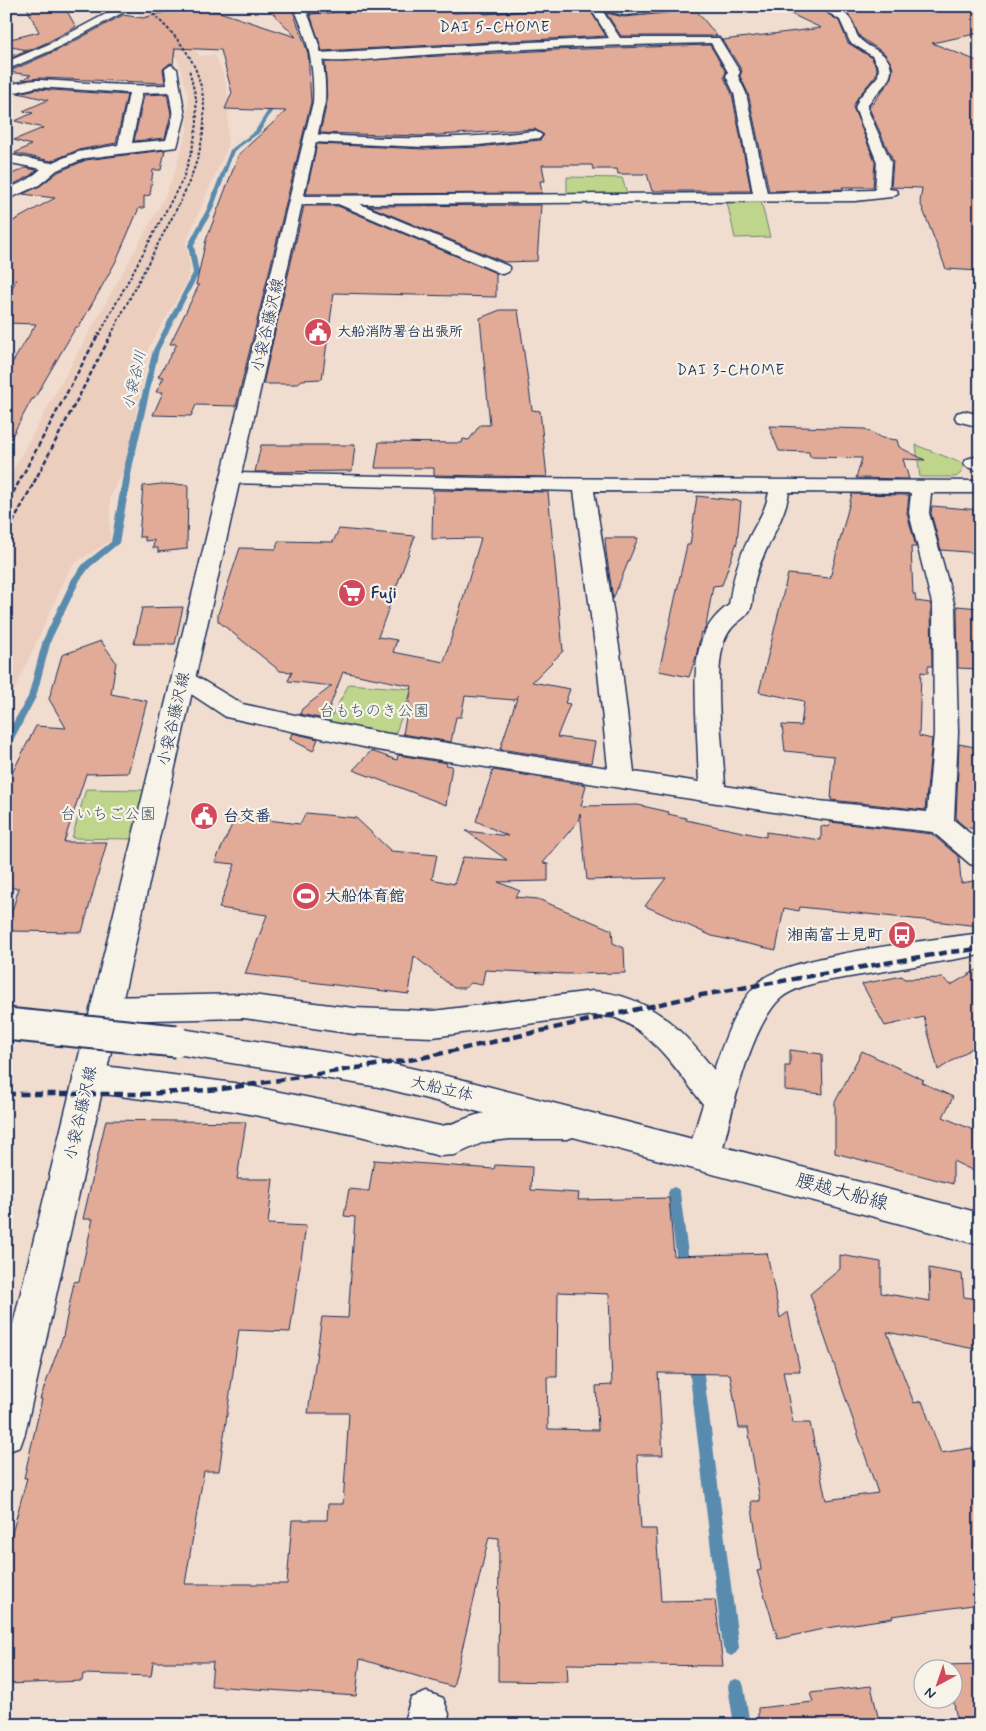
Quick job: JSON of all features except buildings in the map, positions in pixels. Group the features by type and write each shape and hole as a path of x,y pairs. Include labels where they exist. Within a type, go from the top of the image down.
{"street":[{"path":"299,8 362,6"},
{"path":"484,8 554,6"},
{"path":"594,6 617,41"},
{"path":"599,6 624,12 667,13 694,6"},
{"path":"297,200 866,197 887,193 884,162 862,108 863,100 884,77 885,68 877,54 854,40 845,18 823,6"},
{"path":"6,66 53,46 126,7"},
{"name":"小袋谷藤沢線","path":"6,1433 311,138 320,92 318,56 314,39 299,8"},
{"path":"484,8 499,21"},
{"path":"318,56 350,57 507,41 617,41 684,36 715,40 734,72 732,76 740,93 761,198"},
{"path":"6,196 34,182 52,168 83,155 172,144 179,116 171,69"},
{"path":"6,87 16,88 37,84 136,90 175,88"},
{"path":"124,149 136,90"},
{"path":"311,138 361,142 436,144 501,140 535,135"},
{"path":"6,158 52,168"},
{"path":"345,199 346,204 502,269"},
{"path":"232,479 980,487"},
{"path":"583,484 608,652 622,778"},
{"path":"712,792 708,656 713,638 725,617 740,608 743,584 748,567 760,537 776,510 780,486"},
{"path":"922,487 919,500 919,514 944,607 946,733 940,823"},
{"path":"184,679 235,711 377,741 819,810 940,823 980,857"},
{"path":"704,1156 719,1100 747,1027 757,1007 770,990 796,976 820,970 980,944"},
{"path":"105,1009 244,1006 354,1021 433,1024 594,1004 620,1006 648,1021 670,1041 719,1100"},
{"name":"大船立体","path":"6,1024 176,1041 379,1074 704,1156"},
{"path":"89,1078 234,1097 356,1121 440,1141 455,1140 480,1128 510,1125 586,1125"},
{"name":"腰越大船線","path":"704,1156 980,1230"}],"shaded area":[{"path":"136,6 155,6 178,25 200,56 215,55 224,76 229,101 227,148 186,242 190,269 185,285 149,347 125,468 110,498 110,541 75,563 68,573 6,709 6,482 165,196 175,171 187,130 188,95 179,63 171,48 155,28 133,8"}],"green space":[{"path":"567,177 622,178 628,196 567,196"},
{"path":"761,201 770,237 735,238 727,202"},
{"path":"916,445 964,464 962,472 956,477 920,477"},
{"name":"台もちのき公園","path":"349,684 412,689 393,740 326,727"},
{"name":"台いちご公園","path":"86,789 145,790 131,839 72,838"}],"waterway":[{"name":"小袋谷川","path":"6,744 32,697 47,640 76,579 87,565 115,543 129,464 156,350 196,273 191,245 210,209 232,150 257,132 277,100"},
{"path":"674,1193 684,1269"},
{"path":"695,1360 731,1648"},
{"path":"736,1687 742,1725"}],"railway":[{"path":"111,335 181,199 198,157 203,135 202,91 195,68 179,42 145,6"},
{"path":"99,335 183,179 192,150 197,124 196,98 189,69"},
{"path":"6,506 99,333"},
{"path":"6,536 112,333"},
{"path":"6,1094 145,1094 222,1089 421,1058 696,996 949,952 980,949"}],"place":[{"name":"大船消防署台出張所","path":"318,332"},
{"name":"Fuji","path":"352,593"},
{"name":"台交番","path":"204,816"},
{"name":"大船体育館","path":"306,896"},
{"name":"湘南富士見町","path":"902,935"}],"district":[{"name":"DAI 5-CHOME","path":"495,28"},
{"name":"DAI 3-CHOME","path":"731,371"}]}
